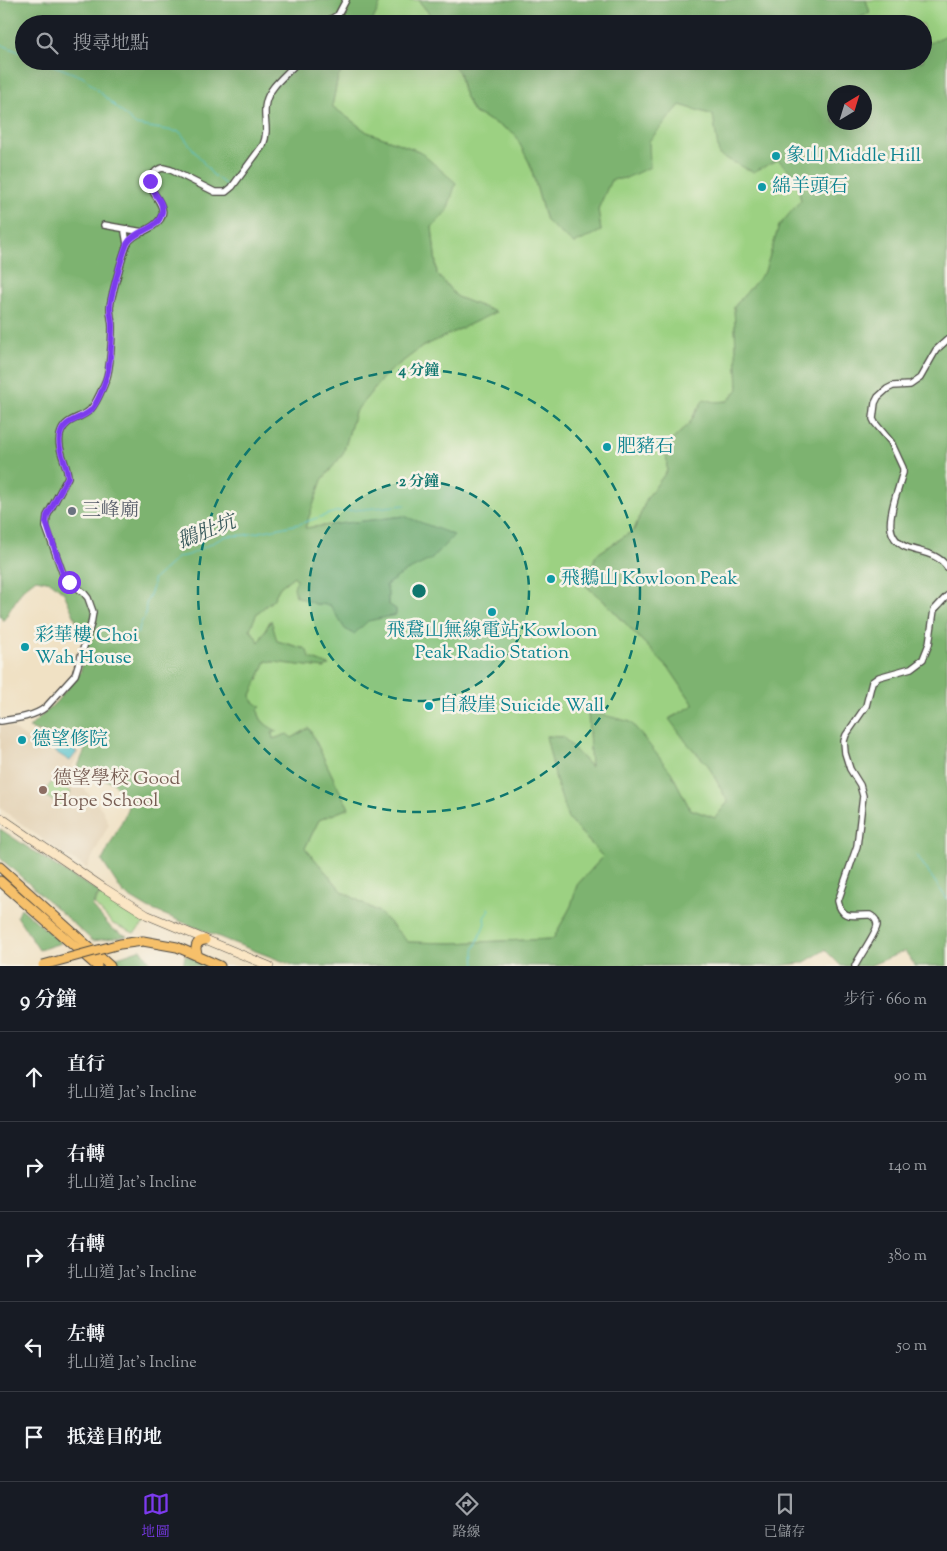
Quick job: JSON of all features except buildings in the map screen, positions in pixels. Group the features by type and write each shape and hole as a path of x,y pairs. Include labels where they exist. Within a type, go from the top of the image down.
{"main road":[{"path":"0,818 139,910 202,940 269,966"},
{"path":"0,867 110,966"},
{"path":"0,880 97,966"},
{"path":"198,956 196,946 202,940"},
{"path":"42,965 113,946 143,941 168,945 220,966"}],"street":[{"path":"338,15 346,0"},
{"path":"0,721 30,715 46,707 75,675 91,624 93,616 92,607 84,592 69,582 63,574 46,522 47,516 68,477 59,445 60,433 69,422 91,410 107,377 112,327 110,301 127,244 132,238 154,226 159,220 162,211 159,198 150,187 153,174 158,169 163,168 171,170 215,192 226,192 232,187 263,145 267,131 265,103 268,94 290,70"},
{"path":"104,226 143,232"},
{"path":"127,229 125,232 127,244"},
{"path":"947,340 936,350 924,373 916,382 910,385 893,386 883,391 875,403 873,419 877,427 891,442 903,468 890,516 892,534 902,545 936,556 947,567"},
{"path":"855,966 876,931 877,923 870,915 849,916 841,910 838,901 838,896 857,846 863,796 860,785 850,769 845,753 844,741 848,731 866,706 872,682 879,677 911,668 923,659 929,641 934,610 947,596"}],"shaded area":[{"name":"德望學校 Good Hope School","path":"0,725 11,727 42,749 58,734 64,736 81,751 69,772 102,809 109,824 87,868 63,854 0,808"}],"green space":[{"path":"0,0 382,0 375,15 15,15 15,70 343,70 338,77 332,106 367,132 419,151 456,183 447,211 432,227 437,274 457,297 496,312 422,347 386,374 355,412 343,454 322,480 305,528 404,516 454,535 432,559 405,572 386,585 388,604 396,609 396,615 368,621 354,634 345,629 330,605 315,604 296,596 294,587 297,580 294,576 280,587 273,600 257,613 250,629 259,642 271,620 277,641 306,649 310,658 329,665 324,668 266,661 251,695 252,700 261,707 258,709 262,720 266,725 277,731 272,733 273,739 287,734 292,738 309,728 349,808 319,820 305,848 343,892 379,912 408,942 451,943 553,939 571,906 577,885 603,857 568,818 557,784 546,736 563,737 591,767 588,711 631,722 671,772 690,809 715,818 728,802 708,765 687,743 669,719 694,705 671,671 606,603 585,585 596,555 634,530 647,498 667,471 666,446 689,424 704,399 715,402 728,401 738,389 734,307 765,271 779,226 801,200 796,176 778,160 753,172 719,155 713,115 680,105 649,141 650,167 626,178 611,180 598,209 601,231 574,244 546,221 530,164 514,133 473,112 463,91 457,70 932,70 932,42 947,35 947,966 915,966 905,951 869,966 841,966 825,950 803,963 776,966 295,966 148,908 123,893 102,861 125,815 128,806 125,795 112,782 76,771 86,747 29,728 57,701 80,673 87,645 64,593 51,582 36,579 23,589 3,621 0,615"},
{"path":"382,0 418,0 430,15 375,15"},
{"path":"418,0 866,0 870,13 866,15 430,15"},
{"path":"866,0 947,0 947,35 932,42 932,15 866,15 870,13"},
{"path":"343,70 457,70 463,91 473,112 514,132 530,164 546,221 601,231 598,209 611,180 626,178 649,141 680,105 713,115 778,159 796,176 801,201 779,226 765,271 734,307 738,389 728,401 715,402 697,409 689,424 666,446 667,471 647,498 634,530 596,555 585,585 606,603 671,671 694,705 670,718 687,743 708,765 728,802 715,818 690,809 671,772 588,712 591,767 563,737 547,736 557,784 568,818 603,857 577,885 571,906 553,939 451,943 408,942 379,912 343,892 305,848 319,820 349,808 309,728 292,738 286,735 273,739 272,733 276,731 261,720 258,709 260,707 252,700 251,695 266,661 324,668 328,665 310,658 306,649 277,641 270,621 259,642 250,628 257,613 273,600 280,587 294,576 315,604 330,605 345,629 367,621 396,615 396,609 388,604 386,585 405,572 404,516 305,528 322,480 343,454 355,412 386,374 422,347 495,312 457,297 437,274 432,227 447,211 419,151 367,132 332,106 338,77"},
{"path":"54,779 71,792 61,807 43,794"},
{"path":"0,829 65,872 100,892 92,906 112,929 127,936 93,941 0,858"},
{"path":"101,892 126,909 148,920 134,933 113,924 94,904"},
{"path":"21,908 61,943 39,950 17,916"},
{"path":"141,949 153,966 119,966 112,959"},
{"path":"185,955 211,966 183,966"}],"water":[{"path":"61,741 77,752 70,761 54,751"}],"waterway":[{"path":"0,44 15,50"},
{"path":"65,70 83,77 136,125 180,132 212,174 225,184"},
{"name":"鵝肚坑","path":"131,634 138,633 141,622 145,618 146,604 153,587 153,580 178,557 189,555 226,536 245,535 299,524 335,512 405,505"},
{"path":"916,854 947,899"},
{"path":"475,966 474,950 485,923 484,917 489,911 488,908"}],"place":[{"name":"象山 Middle Hill","path":"776,156"},
{"name":"綿羊頭石","path":"762,187"},
{"name":"肥豬石","path":"607,447"},
{"name":"三峰廟","path":"72,511"},
{"name":"飛鵝山 Kowloon Peak","path":"551,579"},
{"name":"飛鵞山無線電站 Kowloon Peak Radio Station","path":"492,612"},
{"name":"彩華樓 Choi Wah House","path":"25,647"},
{"name":"自殺崖 Suicide Wall","path":"429,706"},
{"name":"德望修院","path":"22,740"},
{"name":"德望學校 Good Hope School","path":"43,790"}],"route":[{"path":"69,582 63,574 46,527 47,516 68,477 59,445 60,433 69,422 91,410 107,377 112,327 110,301 127,244 136,235 154,226 159,220 162,211 162,205 150,187 150,181"}]}
